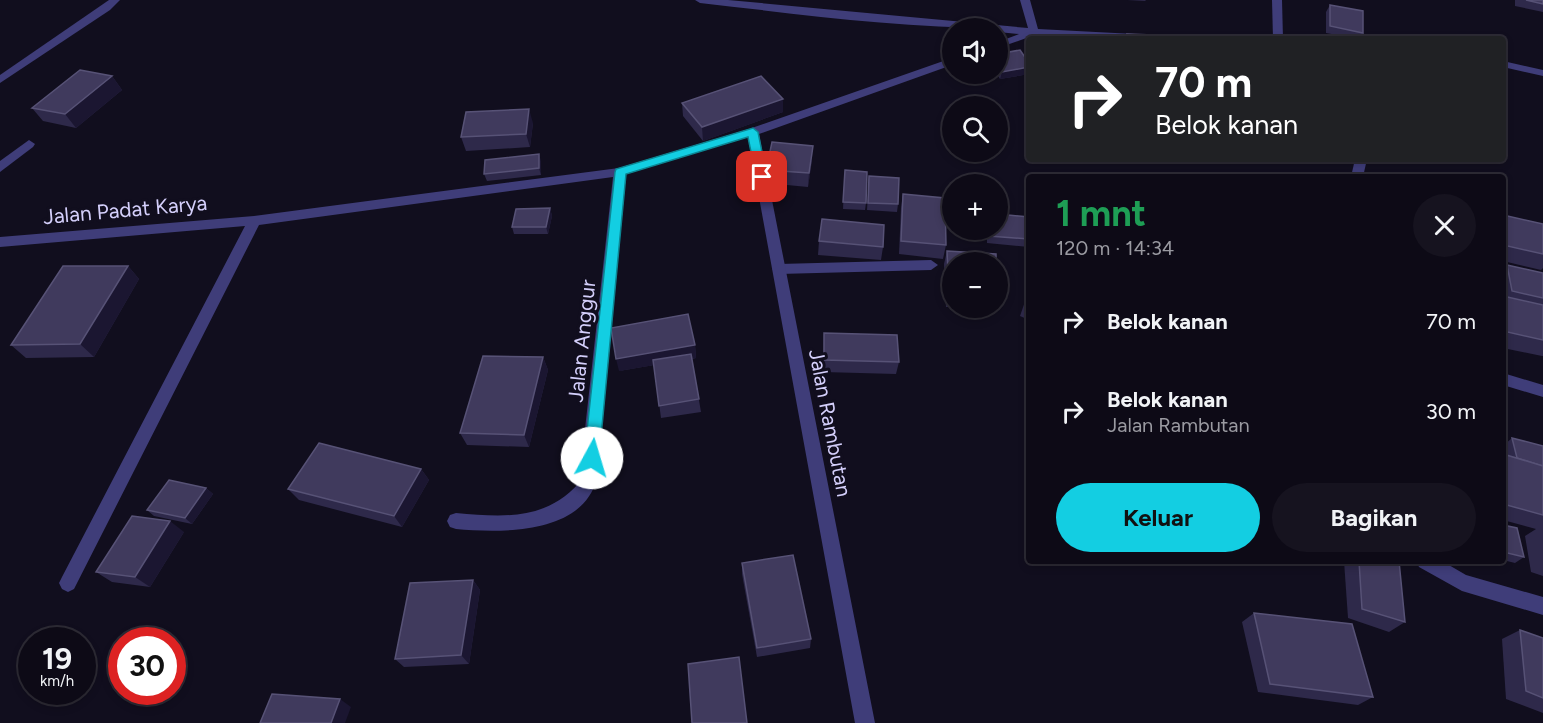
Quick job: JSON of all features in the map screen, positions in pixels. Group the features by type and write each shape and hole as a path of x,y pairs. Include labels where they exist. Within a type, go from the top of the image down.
{"street":[{"path":"0,80 106,9 115,0"},
{"path":"700,0 942,23"},
{"path":"1025,0 1034,32"},
{"path":"1277,0 1278,36"},
{"path":"1008,30 1113,36"},
{"path":"1008,41 1034,32"},
{"name":"Jalan Padat Karya","path":"0,242 254,221 620,172 753,132 942,65"},
{"path":"1506,65 1543,73"},
{"name":"Jalan Rambutan","path":"753,132 865,723"},
{"path":"0,168 29,144"},
{"name":"Jalan Anggur","path":"456,521 489,524 534,520 567,507 586,488 592,458 620,172"},
{"path":"68,583 254,221"},
{"path":"779,269 931,265"},
{"path":"1506,380 1543,391"},
{"path":"1430,564 1462,582 1543,606"}],"building":[{"path":"1526,0 1543,0 1543,4"},
{"path":"1330,5 1363,11 1363,33 1330,26"},
{"path":"1127,34 1153,36 1128,36"},
{"path":"1020,50 1026,59 1026,68 1008,71 1008,52"},
{"path":"80,70 112,76 65,114 32,108"},
{"path":"761,76 783,99 702,127 682,103"},
{"path":"529,109 526,134 461,137 466,112"},
{"path":"772,142 813,146 809,173 766,170"},
{"path":"539,154 539,168 484,174 485,160"},
{"path":"845,170 867,172 866,203 843,202"},
{"path":"869,176 899,178 898,204 868,203"},
{"path":"903,194 942,198 942,240 946,240 946,245 901,241"},
{"path":"550,208 546,227 512,227 516,209"},
{"path":"1008,215 1026,217 1026,239 1008,237"},
{"path":"1506,216 1543,224 1543,254 1506,246"},
{"path":"822,219 884,225 883,247 819,241"},
{"path":"1507,265 1543,273 1543,298 1512,291"},
{"path":"63,266 128,266 80,344 11,345"},
{"path":"1506,297 1543,305 1543,340 1506,332"},
{"path":"688,314 695,345 616,359 611,328"},
{"path":"824,333 897,335 899,362 824,360"},
{"path":"691,354 699,399 659,406 653,360"},
{"path":"483,356 543,357 524,435 460,433"},
{"path":"1512,438 1543,446 1543,466 1517,458"},
{"path":"319,443 421,469 394,516 288,489"},
{"path":"1506,455 1543,466 1543,515 1506,505"},
{"path":"169,480 206,488 185,518 147,510"},
{"path":"132,516 170,521 135,577 96,572"},
{"path":"1506,526 1517,528 1524,557 1506,553"},
{"path":"793,555 811,639 757,648 742,563"},
{"path":"1359,564 1399,564 1405,622 1362,609"},
{"path":"473,580 461,655 395,659 410,583"},
{"path":"1254,613 1352,624 1373,697 1270,684"},
{"path":"1520,630 1543,638 1543,698 1526,691"},
{"path":"739,657 747,723 692,723 688,664"},
{"path":"272,694 340,699 331,723 260,723"}],"route":[{"path":"592,458 620,172 753,132 762,177"}]}
